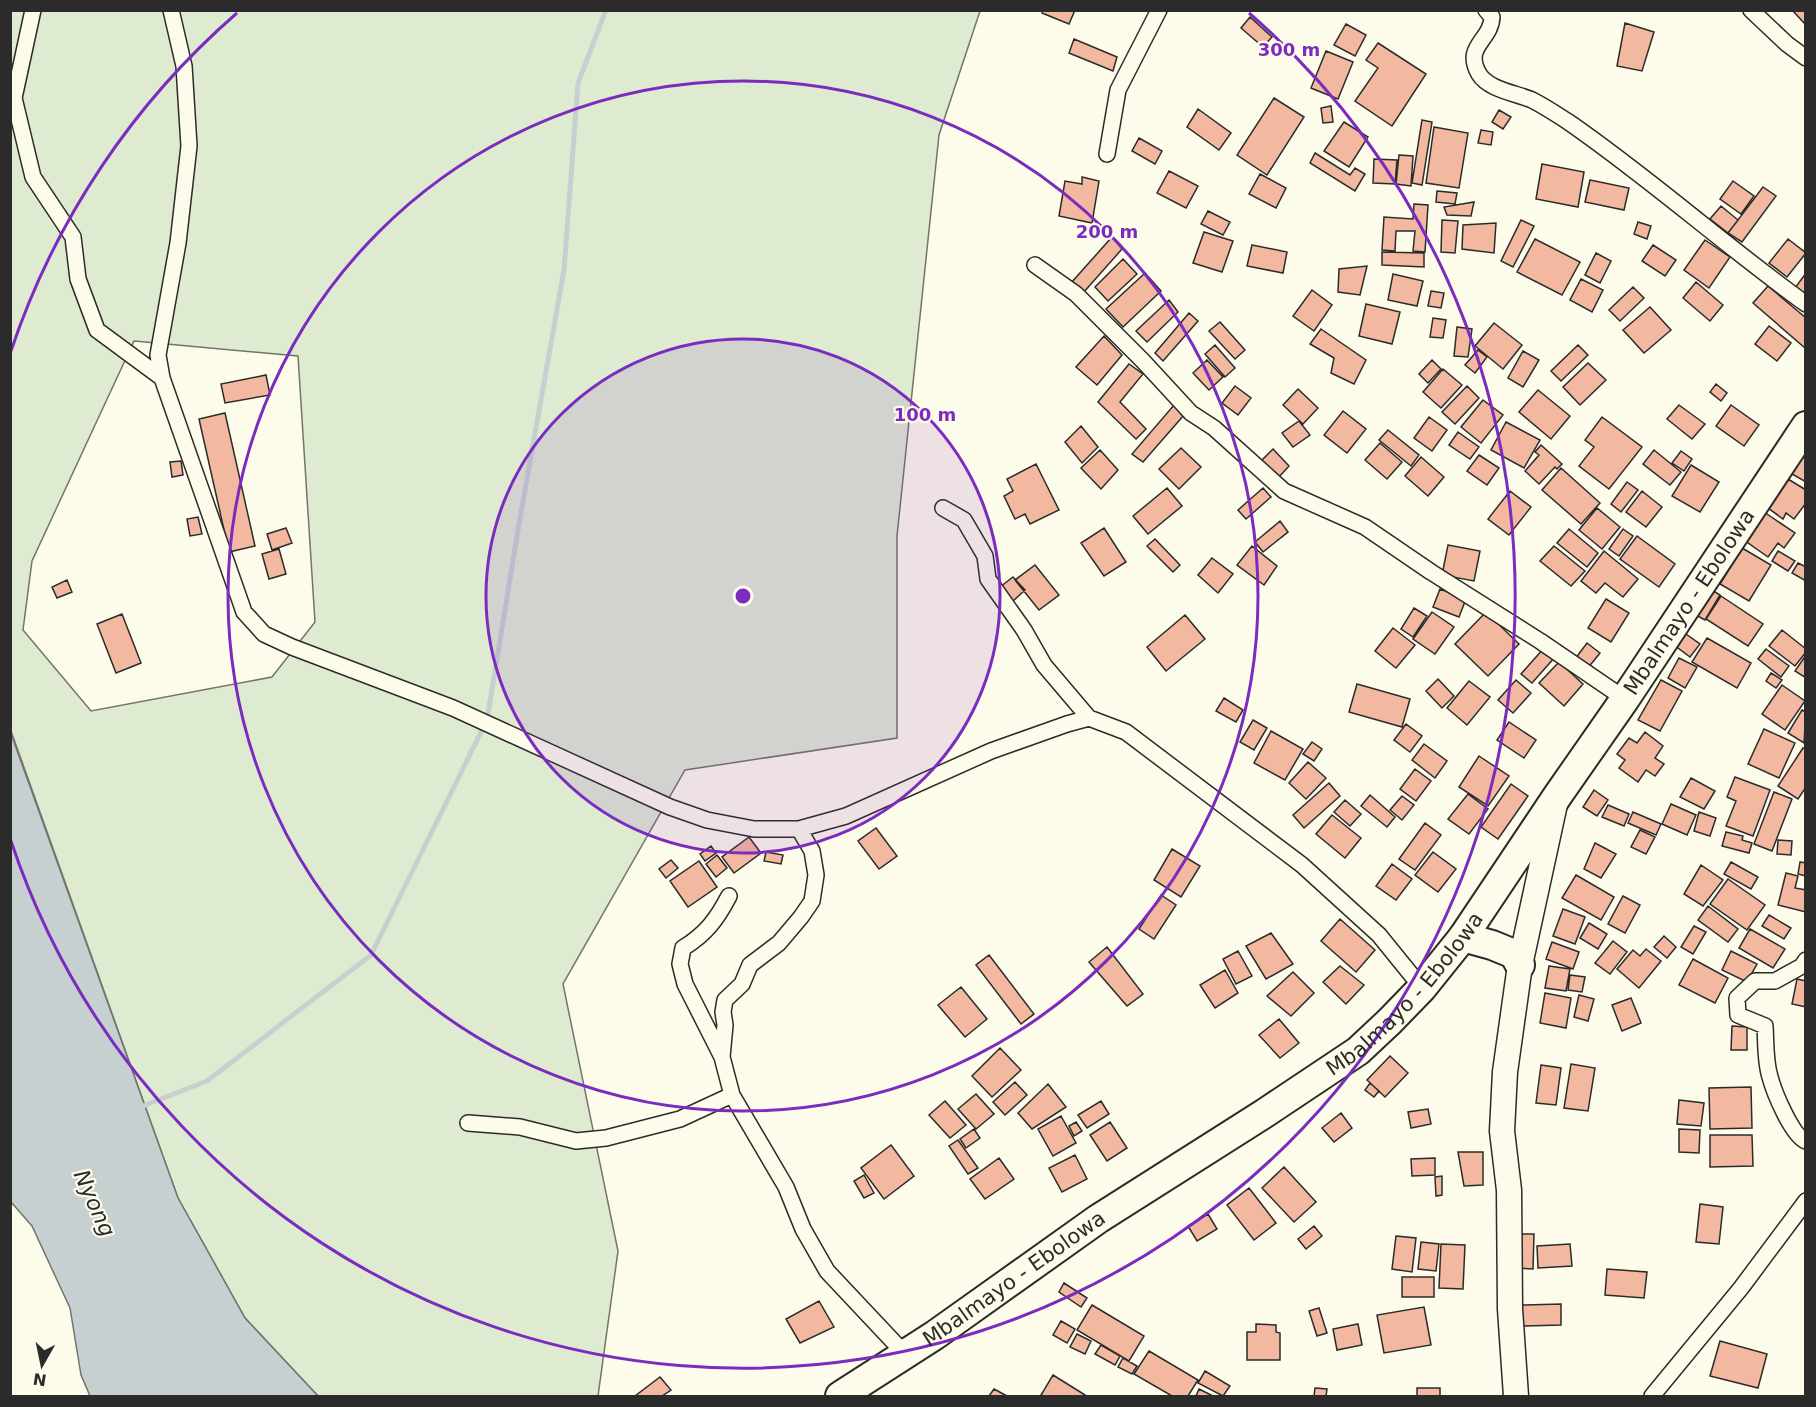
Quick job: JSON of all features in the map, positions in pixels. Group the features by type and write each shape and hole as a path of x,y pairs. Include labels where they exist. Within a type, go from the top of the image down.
{"highway":[{"name":"Mbalmayo - Ebolowa","path":"840,1396 935,1335 1098,1219 1358,1051 1422,988 1463,938 1806,426"},
{"path":"1463,938 1492,945 1514,954 1520,965"}],"main road":[{"path":"1516,1396 1510,1309 1509,1190 1502,1131 1506,1061 1520,965 1558,795"}],"street":[{"path":"33,10 14,98 33,177 73,237 78,279 97,330 162,378"},
{"path":"171,10 184,66 189,146 178,243 158,356 162,378 244,612 264,634 292,647 453,708 670,807 707,820 754,829 800,829 846,816 991,752 1089,718"},
{"path":"1107,154 1118,90 1159,10"},
{"path":"1486,10 1492,17 1492,23 1475,49 1474,59 1480,76 1494,86 1533,101 1597,142 1694,216 1761,272 1806,304"},
{"path":"1751,10 1787,44 1806,58"},
{"path":"1035,266 1076,294 1191,413 1214,428 1284,491 1365,527 1625,699"},
{"path":"943,508 964,520 985,556 988,579 1024,630 1044,665 1089,718 1126,732 1302,865 1379,935 1422,988"},
{"path":"722,1057 725,1000 742,984 750,965 779,943 812,901 816,875 812,851 800,829"},
{"path":"729,896 719,915 700,937 683,948 680,964 685,984 722,1057 732,1095 786,1187 803,1229 827,1271 905,1354"},
{"path":"1806,960 1802,966 1775,981 1755,981 1737,998 1738,1015 1765,1026 1769,1076 1784,1112 1800,1139 1806,1141"},
{"path":"468,1123 520,1127 576,1141 606,1138 680,1119 732,1095"},
{"path":"1652,1396 1741,1288 1806,1202"}],"green space":[{"path":"11,11 980,11 939,135 897,536 897,738 685,770 563,984 618,1251 598,1396 318,1396 245,1318 178,1198 11,731","holes":["134,341 298,356 315,622 272,677 91,711 23,630 32,561"]}],"water":[{"name":"Nyong","path":"10,731 178,1198 245,1318 318,1396 90,1396 81,1375 70,1308 32,1226 11,1202"}],"building":[{"path":"1043,10 1075,10 1069,24 1042,13"},
{"path":"1792,10 1806,10 1806,25"},
{"path":"1250,17 1272,37 1263,47 1241,28"},
{"path":"1625,23 1654,32 1642,71 1617,66"},
{"path":"1346,24 1366,35 1355,56 1334,45"},
{"path":"1074,39 1117,57 1113,71 1069,53"},
{"path":"1378,43 1426,74 1392,126 1355,101 1378,68 1366,60"},
{"path":"1326,51 1353,62 1338,99 1311,88"},
{"path":"1274,98 1304,117 1267,175 1237,155"},
{"path":"1331,106 1333,122 1323,123 1321,108"},
{"path":"1198,109 1231,133 1219,150 1187,127"},
{"path":"1499,110 1511,117 1503,129 1492,122"},
{"path":"1422,120 1432,122 1422,185 1412,183"},
{"path":"1344,122 1368,137 1349,167 1324,151"},
{"path":"1434,127 1468,133 1459,188 1426,183"},
{"path":"1481,130 1493,132 1491,145 1478,143"},
{"path":"1139,138 1162,151 1155,164 1132,151"},
{"path":"1315,153 1350,175 1355,168 1365,174 1355,191 1310,163"},
{"path":"1399,155 1413,156 1411,186 1396,184"},
{"path":"1374,159 1397,160 1395,184 1373,183"},
{"path":"1542,164 1584,172 1578,207 1536,199"},
{"path":"1169,171 1198,186 1186,208 1157,193"},
{"path":"1260,174 1286,188 1276,208 1249,194"},
{"path":"1082,177 1099,181 1092,223 1059,216 1065,181 1082,184"},
{"path":"1590,180 1629,188 1624,210 1585,202"},
{"path":"1733,181 1754,196 1741,214 1720,199"},
{"path":"1763,187 1776,196 1742,242 1728,233"},
{"path":"1437,191 1457,193 1455,204 1436,202"},
{"path":"1474,202 1471,216 1447,215 1444,207"},
{"path":"1414,204 1428,205 1425,252 1413,251 1415,231 1396,231 1395,251 1382,250 1384,217 1413,219"},
{"path":"1721,206 1738,220 1728,233 1710,219"},
{"path":"1208,211 1230,222 1223,235 1201,224"},
{"path":"1442,220 1458,221 1455,253 1441,252"},
{"path":"1521,220 1534,226 1513,267 1501,261"},
{"path":"1638,222 1651,226 1647,239 1634,234"},
{"path":"1496,223 1494,253 1462,249 1463,225"},
{"path":"1204,232 1233,241 1222,272 1193,263"},
{"path":"1112,237 1122,249 1083,293 1071,283"},
{"path":"1535,239 1580,262 1562,295 1517,272"},
{"path":"1788,239 1806,253 1787,277 1769,263"},
{"path":"1705,240 1730,257 1709,288 1684,270"},
{"path":"1252,245 1287,252 1283,273 1247,266"},
{"path":"1653,245 1676,260 1665,276 1642,261"},
{"path":"1382,252 1424,253 1424,267 1382,265"},
{"path":"1596,253 1611,261 1600,283 1585,275"},
{"path":"1123,259 1137,274 1108,301 1095,287"},
{"path":"1367,266 1360,295 1338,292 1339,269"},
{"path":"1145,273 1161,291 1123,327 1106,309"},
{"path":"1806,273 1806,295 1795,288"},
{"path":"1393,274 1423,281 1417,306 1388,300"},
{"path":"1581,279 1603,290 1592,312 1570,300"},
{"path":"1696,282 1723,305 1710,321 1683,298"},
{"path":"1768,286 1806,318 1805,348 1753,303"},
{"path":"1633,287 1644,298 1620,321 1609,310"},
{"path":"1312,290 1332,305 1314,331 1293,316"},
{"path":"1431,291 1444,293 1441,308 1428,306"},
{"path":"1169,300 1178,312 1147,342 1136,331"},
{"path":"1366,304 1400,312 1392,344 1359,336"},
{"path":"1650,307 1671,330 1644,353 1623,330"},
{"path":"1189,313 1198,321 1163,361 1155,353"},
{"path":"1433,318 1446,320 1443,338 1430,337"},
{"path":"1220,322 1245,350 1235,359 1209,331"},
{"path":"1494,323 1522,345 1503,369 1475,346"},
{"path":"1769,326 1791,343 1777,361 1755,344"},
{"path":"1457,327 1472,329 1468,357 1454,356"},
{"path":"1321,329 1366,360 1354,384 1331,373 1334,358 1310,344"},
{"path":"1104,336 1122,355 1097,385 1076,367"},
{"path":"1215,345 1235,368 1225,377 1205,354"},
{"path":"1578,345 1588,355 1561,381 1551,371"},
{"path":"1478,350 1487,357 1475,373 1465,365"},
{"path":"1523,351 1539,360 1523,387 1508,378"},
{"path":"1207,360 1223,377 1209,390 1193,373"},
{"path":"1432,360 1441,369 1428,383 1419,374"},
{"path":"1588,363 1606,380 1580,405 1563,387"},
{"path":"1129,364 1143,374 1120,402 1146,429 1136,439 1098,402"},
{"path":"1443,369 1462,385 1441,408 1423,392"},
{"path":"266,375 270,395 225,403 221,384"},
{"path":"1716,384 1727,393 1721,401 1710,392"},
{"path":"1235,386 1251,398 1238,415 1222,403"},
{"path":"1467,386 1479,398 1455,424 1442,412"},
{"path":"1298,389 1318,408 1303,424 1283,405"},
{"path":"1538,390 1570,416 1551,439 1519,412"},
{"path":"1483,400 1503,415 1481,443 1461,427"},
{"path":"1174,405 1184,415 1143,462 1132,454"},
{"path":"1679,405 1705,424 1692,439 1667,419"},
{"path":"1731,405 1759,425 1744,446 1716,426"},
{"path":"1343,411 1366,429 1347,453 1324,435"},
{"path":"225,413 255,546 229,552 199,419"},
{"path":"1429,417 1447,430 1432,451 1414,438"},
{"path":"1602,417 1642,447 1609,489 1579,466 1594,447 1585,440"},
{"path":"1299,421 1310,435 1293,447 1282,433"},
{"path":"1506,422 1540,440 1524,468 1491,450"},
{"path":"1081,426 1098,447 1082,463 1065,442"},
{"path":"1388,430 1419,455 1411,466 1379,440"},
{"path":"1458,432 1479,447 1470,459 1449,445"},
{"path":"1806,436 1806,482 1785,470"},
{"path":"1380,443 1402,462 1387,479 1365,460"},
{"path":"1541,445 1562,464 1557,469 1555,467 1539,484 1525,471 1539,455 1535,452"},
{"path":"1181,448 1201,467 1179,489 1159,469"},
{"path":"1273,449 1289,466 1278,478 1261,461"},
{"path":"1100,450 1118,470 1101,489 1081,468"},
{"path":"1654,450 1681,472 1670,485 1643,464"},
{"path":"1681,451 1692,459 1684,471 1672,463"},
{"path":"1479,455 1499,468 1487,485 1467,471"},
{"path":"1421,457 1444,477 1428,496 1405,476"},
{"path":"181,461 183,475 172,477 170,462"},
{"path":"1036,464 1059,510 1030,524 1025,514 1015,519 1004,496 1013,491 1007,479"},
{"path":"1691,465 1719,482 1700,512 1672,496"},
{"path":"1561,468 1600,503 1581,524 1542,490"},
{"path":"1788,479 1806,490 1806,503 1794,519 1786,513 1783,519 1768,508"},
{"path":"1627,482 1638,490 1621,512 1611,504"},
{"path":"1167,488 1182,506 1148,534 1133,516"},
{"path":"1263,488 1271,497 1246,519 1238,510"},
{"path":"1510,491 1531,507 1509,535 1488,519"},
{"path":"1642,491 1662,507 1646,527 1626,512"},
{"path":"1597,508 1620,527 1602,549 1579,530"},
{"path":"1764,512 1795,533 1784,548 1778,543 1768,557 1744,540"},
{"path":"198,517 202,534 190,536 187,519"},
{"path":"1280,521 1288,532 1263,552 1255,542"},
{"path":"286,528 292,543 272,550 267,534"},
{"path":"1104,528 1126,562 1104,576 1081,543"},
{"path":"1569,529 1598,553 1587,567 1557,543"},
{"path":"1623,529 1633,536 1619,556 1609,549"},
{"path":"1637,536 1675,564 1659,587 1620,559"},
{"path":"1155,539 1180,565 1173,572 1147,546"},
{"path":"1448,545 1480,551 1474,581 1442,575"},
{"path":"1252,546 1277,566 1264,585 1237,565"},
{"path":"1554,546 1585,571 1571,586 1540,561"},
{"path":"1742,548 1771,565 1749,601 1720,584"},
{"path":"279,549 286,574 269,579 262,554"},
{"path":"1604,551 1638,579 1623,597 1605,583 1596,593 1581,581"},
{"path":"1778,551 1795,561 1788,571 1772,561"},
{"path":"1212,558 1233,574 1218,593 1198,575"},
{"path":"1798,563 1806,567 1806,581 1792,573"},
{"path":"1035,565 1059,595 1039,610 1015,580"},
{"path":"1013,577 1025,590 1013,601 1000,587"},
{"path":"67,580 72,592 57,598 52,587"},
{"path":"1707,587 1720,595 1705,620 1692,613"},
{"path":"1440,589 1466,599 1459,617 1433,607"},
{"path":"1721,596 1763,624 1748,646 1706,619"},
{"path":"1606,599 1629,613 1611,642 1588,628"},
{"path":"1414,608 1427,616 1413,637 1401,629"},
{"path":"1432,612 1454,627 1435,654 1413,639"},
{"path":"1486,612 1519,644 1488,676 1455,644"},
{"path":"122,614 141,663 116,673 97,624"},
{"path":"1185,615 1205,639 1166,671 1147,647"},
{"path":"1393,628 1415,645 1396,668 1375,651"},
{"path":"1782,630 1806,649 1795,666 1769,646"},
{"path":"1683,632 1700,644 1690,657 1674,645"},
{"path":"1707,638 1751,663 1737,688 1692,662"},
{"path":"1587,643 1600,653 1587,669 1575,659"},
{"path":"1544,648 1555,657 1532,683 1521,674"},
{"path":"1766,649 1789,666 1781,677 1758,659"},
{"path":"1806,655 1806,678 1795,671"},
{"path":"1679,658 1697,667 1685,688 1668,678"},
{"path":"1559,662 1583,684 1564,706 1539,683"},
{"path":"1771,673 1782,680 1776,688 1766,681"},
{"path":"1438,679 1454,696 1442,708 1426,691"},
{"path":"1516,680 1531,693 1513,713 1498,700"},
{"path":"1661,680 1682,691 1660,731 1638,720"},
{"path":"1469,681 1490,697 1467,725 1447,708"},
{"path":"1357,684 1410,699 1402,727 1349,712"},
{"path":"1782,685 1805,701 1785,730 1762,714"},
{"path":"1224,698 1243,710 1236,722 1216,711"},
{"path":"1802,710 1806,712 1804,743 1788,733"},
{"path":"1253,720 1267,728 1254,750 1240,742"},
{"path":"1509,722 1536,740 1524,758 1497,740"},
{"path":"1406,724 1422,736 1410,752 1394,740"},
{"path":"1764,729 1795,743 1779,778 1748,764"},
{"path":"1271,731 1303,749 1285,780 1254,763"},
{"path":"1645,732 1663,746 1655,758 1664,764 1655,776 1646,770 1638,782 1619,768 1625,760 1617,754 1629,738 1637,743"},
{"path":"1312,742 1322,749 1314,761 1303,754"},
{"path":"1424,744 1447,761 1435,778 1412,760"},
{"path":"1803,748 1806,749 1806,787 1798,799 1778,786"},
{"path":"1479,756 1509,776 1488,806 1459,787"},
{"path":"1308,762 1326,778 1306,799 1289,783"},
{"path":"1415,769 1431,781 1416,801 1400,789"},
{"path":"1735,777 1770,790 1753,836 1726,826 1736,801 1727,797"},
{"path":"1691,778 1715,791 1704,809 1680,797"},
{"path":"1329,783 1340,796 1304,828 1293,815"},
{"path":"1511,784 1528,796 1498,839 1481,827"},
{"path":"1594,790 1608,800 1597,816 1583,807"},
{"path":"1774,792 1792,799 1772,851 1754,844"},
{"path":"1468,794 1488,809 1469,834 1448,819"},
{"path":"1370,795 1395,817 1387,827 1361,806"},
{"path":"1402,796 1414,805 1402,820 1390,810"},
{"path":"1345,800 1361,814 1350,826 1334,812"},
{"path":"1671,804 1696,815 1687,835 1662,824"},
{"path":"1608,805 1629,814 1624,826 1602,817"},
{"path":"1633,812 1661,824 1656,835 1628,823"},
{"path":"1699,812 1716,818 1710,836 1694,831"},
{"path":"1332,815 1361,838 1345,858 1316,834"},
{"path":"1425,823 1441,835 1415,870 1399,859"},
{"path":"876,828 897,856 879,869 858,841"},
{"path":"1640,830 1655,837 1646,854 1631,847"},
{"path":"1726,832 1743,836 1742,840 1752,843 1749,853 1722,846"},
{"path":"749,837 761,853 734,873 722,857"},
{"path":"1778,840 1792,841 1791,855 1777,854"},
{"path":"1595,843 1616,854 1601,878 1584,869"},
{"path":"711,846 716,853 705,861 700,854"},
{"path":"1172,849 1200,866 1181,897 1154,880"},
{"path":"766,852 783,855 781,864 764,861"},
{"path":"1433,852 1456,869 1438,892 1415,875"},
{"path":"717,855 727,868 716,877 706,864"},
{"path":"671,860 678,868 666,878 659,869"},
{"path":"699,861 717,887 688,907 670,881"},
{"path":"1731,862 1758,877 1751,889 1724,874"},
{"path":"1800,862 1806,863 1806,876 1798,874"},
{"path":"1392,864 1412,879 1396,900 1376,886"},
{"path":"1701,865 1723,880 1703,906 1684,894"},
{"path":"1786,873 1798,876 1795,888 1806,890 1806,912 1778,905"},
{"path":"1576,875 1614,897 1601,920 1562,898"},
{"path":"1728,879 1765,905 1747,930 1710,904"},
{"path":"1161,895 1176,905 1154,939 1139,929"},
{"path":"1623,896 1640,905 1625,933 1608,924"},
{"path":"1708,906 1738,929 1728,942 1698,920"},
{"path":"1563,909 1585,917 1575,944 1553,936"},
{"path":"1769,915 1791,928 1784,939 1762,926"},
{"path":"1340,919 1375,950 1356,972 1321,941"},
{"path":"1589,923 1607,934 1598,949 1580,938"},
{"path":"1694,926 1706,932 1693,954 1681,947"},
{"path":"1750,929 1785,949 1773,968 1739,948"},
{"path":"1271,933 1293,964 1266,979 1246,946"},
{"path":"1664,936 1676,947 1667,958 1654,947"},
{"path":"1613,941 1627,952 1610,974 1595,963"},
{"path":"1552,942 1579,952 1573,969 1546,959"},
{"path":"1107,947 1143,994 1127,1006 1089,962"},
{"path":"1646,949 1661,961 1639,988 1617,969 1633,950 1640,956"},
{"path":"1238,951 1252,976 1236,984 1223,959"},
{"path":"1731,951 1757,964 1747,982 1722,970"},
{"path":"989,955 1034,1014 1021,1024 976,965"},
{"path":"1693,959 1728,978 1715,1003 1679,985"},
{"path":"1340,966 1364,985 1346,1004 1323,982"},
{"path":"1549,966 1570,969 1566,991 1545,988"},
{"path":"1225,970 1238,993 1215,1008 1200,985"},
{"path":"1293,972 1314,993 1291,1016 1267,996"},
{"path":"1570,975 1585,977 1582,992 1568,990"},
{"path":"1797,979 1806,981 1806,1007 1792,1004"},
{"path":"961,987 987,1019 965,1037 938,1005"},
{"path":"1545,993 1571,998 1566,1028 1540,1023"},
{"path":"1579,995 1594,999 1588,1021 1574,1017"},
{"path":"1631,998 1641,1023 1622,1031 1612,1005"},
{"path":"1279,1019 1299,1043 1280,1058 1259,1035"},
{"path":"1732,1026 1747,1027 1747,1050 1731,1050"},
{"path":"1000,1048 1021,1070 992,1097 972,1076"},
{"path":"1390,1056 1408,1073 1385,1097 1367,1080"},
{"path":"1571,1064 1595,1068 1588,1111 1564,1108"},
{"path":"1541,1065 1561,1068 1556,1105 1536,1103"},
{"path":"1015,1082 1027,1095 1005,1115 993,1102"},
{"path":"1370,1083 1379,1091 1374,1097 1365,1090"},
{"path":"1048,1084 1066,1107 1032,1129 1018,1113"},
{"path":"1751,1087 1752,1128 1710,1129 1709,1088"},
{"path":"976,1094 994,1114 976,1129 958,1109"},
{"path":"1679,1100 1704,1103 1701,1126 1677,1124"},
{"path":"945,1101 966,1125 950,1138 929,1115"},
{"path":"1101,1101 1109,1114 1087,1128 1078,1115"},
{"path":"1428,1109 1431,1124 1411,1128 1408,1112"},
{"path":"1341,1113 1352,1128 1334,1142 1322,1128"},
{"path":"1061,1116 1076,1143 1053,1156 1038,1129"},
{"path":"1076,1122 1082,1131 1074,1136 1069,1126"},
{"path":"1110,1122 1127,1148 1107,1161 1090,1135"},
{"path":"974,1129 980,1138 966,1148 960,1139"},
{"path":"1679,1129 1700,1130 1699,1153 1679,1152"},
{"path":"1710,1135 1752,1135 1753,1166 1710,1167"},
{"path":"958,1140 978,1168 968,1174 949,1146"},
{"path":"891,1145 914,1176 884,1199 861,1168"},
{"path":"1458,1152 1483,1152 1483,1185 1464,1186"},
{"path":"1075,1155 1087,1179 1062,1192 1049,1168"},
{"path":"999,1158 1014,1179 985,1199 970,1179"},
{"path":"1435,1158 1435,1175 1412,1176 1411,1159"},
{"path":"1284,1167 1316,1202 1294,1222 1262,1188"},
{"path":"864,1175 874,1193 864,1198 854,1181"},
{"path":"1442,1176 1442,1195 1436,1196 1435,1177"},
{"path":"1249,1188 1276,1223 1254,1240 1227,1205"},
{"path":"1700,1204 1723,1207 1719,1244 1696,1242"},
{"path":"1208,1214 1217,1229 1197,1241 1188,1226"},
{"path":"1314,1226 1322,1236 1306,1249 1298,1239"},
{"path":"1517,1234 1534,1234 1533,1269 1515,1268"},
{"path":"1396,1236 1416,1238 1412,1272 1392,1269"},
{"path":"1421,1242 1439,1244 1436,1271 1418,1269"},
{"path":"1441,1244 1465,1245 1463,1289 1439,1288"},
{"path":"1570,1244 1572,1266 1538,1268 1537,1246"},
{"path":"1607,1269 1647,1272 1644,1298 1605,1295"},
{"path":"1402,1277 1434,1277 1434,1297 1402,1297"},
{"path":"1064,1283 1087,1298 1081,1307 1059,1292"},
{"path":"819,1301 834,1327 800,1343 786,1319"},
{"path":"1561,1304 1561,1325 1522,1326 1522,1305"},
{"path":"1092,1305 1144,1336 1129,1361 1077,1330"},
{"path":"1424,1307 1431,1345 1384,1353 1377,1315"},
{"path":"1319,1308 1327,1333 1317,1336 1309,1311"},
{"path":"1061,1321 1075,1329 1067,1343 1053,1335"},
{"path":"1256,1324 1276,1325 1276,1332 1280,1333 1280,1360 1247,1360 1247,1332 1256,1332"},
{"path":"1358,1324 1362,1345 1337,1350 1333,1329"},
{"path":"1077,1334 1091,1341 1085,1354 1070,1347"},
{"path":"1720,1341 1767,1354 1758,1388 1710,1376"},
{"path":"1101,1345 1120,1356 1115,1365 1095,1354"},
{"path":"1149,1351 1198,1380 1188,1396 1172,1396 1134,1374"},
{"path":"1123,1358 1137,1366 1132,1374 1118,1367"},
{"path":"1205,1371 1230,1386 1223,1396 1198,1383"},
{"path":"1053,1375 1085,1395 1041,1395"},
{"path":"660,1377 671,1390 662,1396 635,1396"},
{"path":"1315,1388 1327,1389 1326,1396 1314,1396"},
{"path":"1417,1388 1440,1388 1440,1396 1417,1396"},
{"path":"994,1389 1007,1396 989,1396"},
{"path":"1199,1389 1213,1396 1196,1396"}],"waterway":[{"path":"138,1108 207,1081 371,955 487,720 564,270 578,83 606,10"}]}
